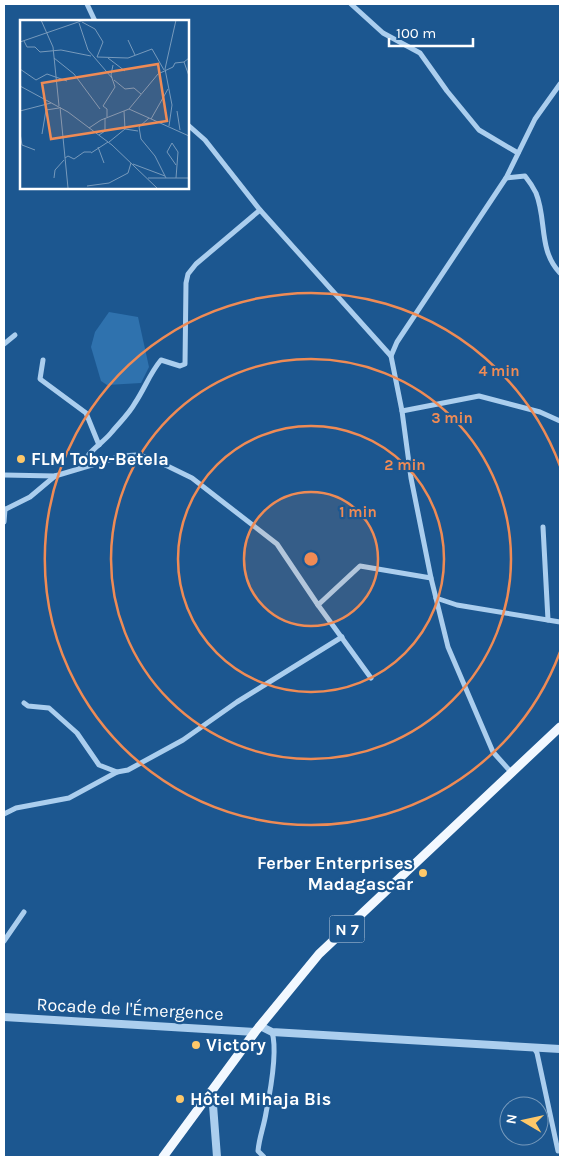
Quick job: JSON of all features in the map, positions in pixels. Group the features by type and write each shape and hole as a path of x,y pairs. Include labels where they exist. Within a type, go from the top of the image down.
{"main road":[{"name":"N 7","path":"163,1157 257,1029 319,954 560,727"}],"street":[{"path":"87,4 95,20"},
{"path":"351,4 383,33 420,52 447,91 478,130 518,153"},
{"path":"391,356 407,327 506,178 535,119 560,84"},
{"path":"189,126 204,140 260,210 391,356 431,578 448,647 493,752 511,772"},
{"path":"506,178 525,176 536,193 545,249 554,267 560,273"},
{"path":"82,467 85,458 99,444 104,442 134,405 149,381 153,368 161,360 180,366 185,364 186,282 188,274 196,264 260,210"},
{"path":"4,344 15,335"},
{"path":"42,360 40,379 86,413 99,444"},
{"path":"402,411 479,396 540,412 560,421"},
{"path":"4,475 55,476 122,456 137,455 151,458 192,478 277,544 371,678"},
{"path":"4,522 4,510 30,497 55,476"},
{"path":"543,527 548,620"},
{"path":"318,604 360,566 431,578"},
{"path":"436,598 456,605 560,622"},
{"path":"4,814 16,808 69,798 117,772 128,770 183,740 237,702 342,637"},
{"path":"24,703 28,706 49,708 77,733 99,765 117,772"},
{"path":"4,941 24,912"},
{"name":"Rocade de l'Émergence","path":"4,1017 257,1029"},
{"path":"257,1029 272,1032 560,1049"},
{"path":"264,1157 258,1151 258,1143 266,1113 274,1050 272,1032"},
{"path":"534,1048 558,1151"},
{"path":"212,1092 217,1157"}],"shaded area":[{"path":"109,312 138,317 149,367 141,383 107,385 101,381 91,347 95,332"}],"place":[{"name":"FLM Toby-Betela","path":"21,459"},
{"name":"Ferber Enterprises Madagascar","path":"423,873"},
{"name":"Victory","path":"196,1045"},
{"name":"Hôtel Mihaja Bis","path":"180,1099"}]}
